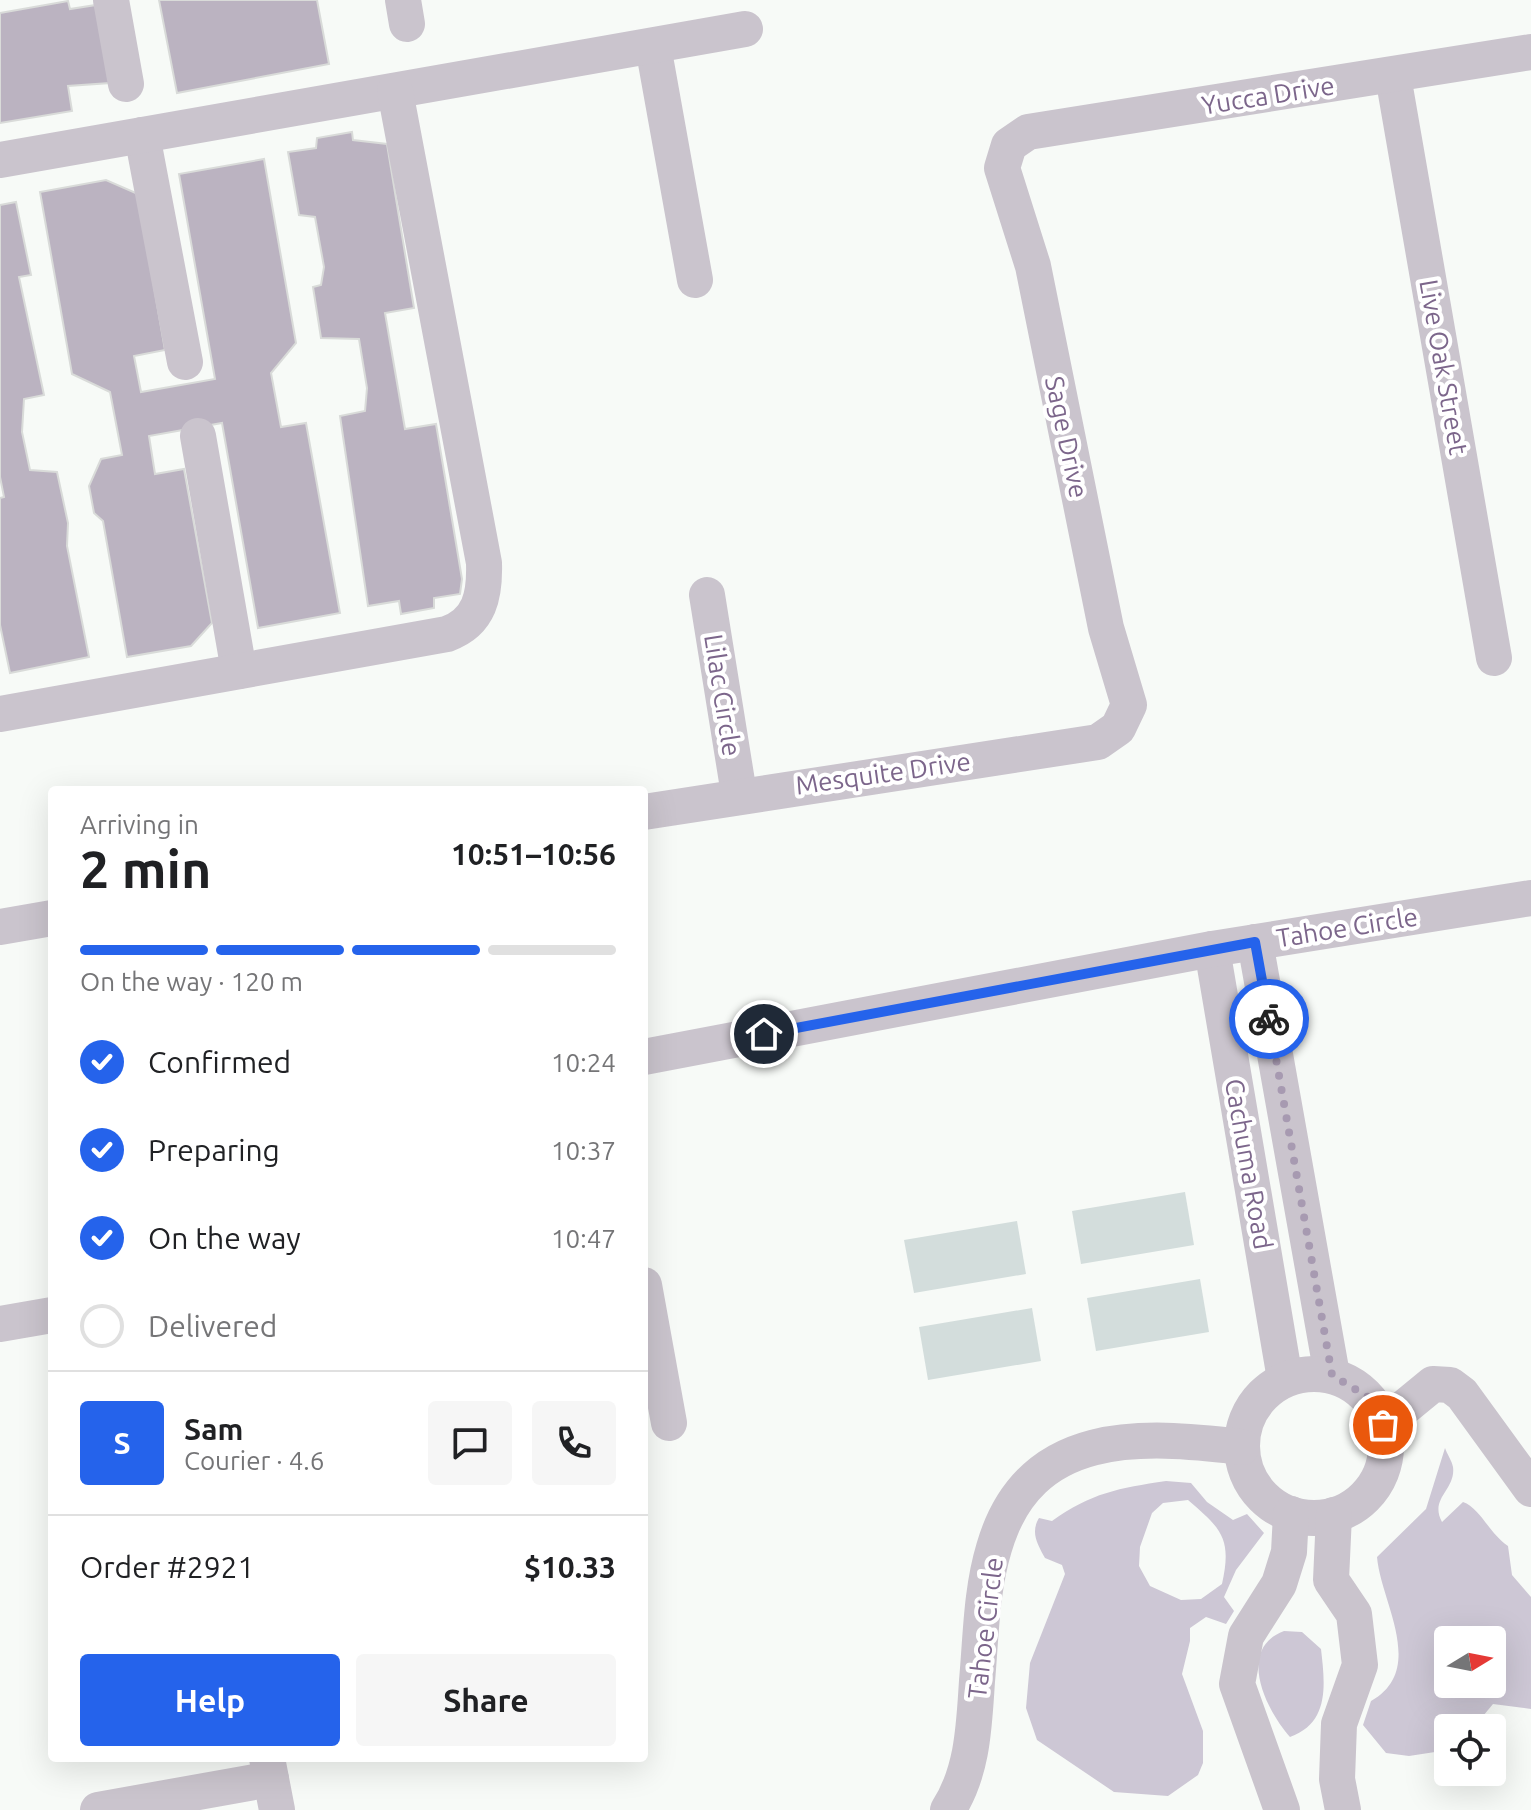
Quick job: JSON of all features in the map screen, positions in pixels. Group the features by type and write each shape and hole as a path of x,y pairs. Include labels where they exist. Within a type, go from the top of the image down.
{"street":[{"path":"111,0 126,84"},
{"path":"0,160 745,29"},
{"path":"653,46 695,280"},
{"name":"Yucca Drive","path":"1009,145 1028,132 1531,52"},
{"name":"Live Oak Street","path":"1393,76 1494,658"},
{"path":"0,714 447,634 460,629 482,601 484,563 395,91"},
{"path":"142,135 185,362"},
{"name":"Sage Drive","path":"1009,145 1002,168 1033,266 1106,628 1129,705 1118,728"},
{"path":"198,436 239,671"},
{"name":"Lilac Circle","path":"707,595 739,794"},
{"name":"Mesquite Drive","path":"648,811 739,794 1098,742 1118,728"},
{"name":"Tahoe Circle","path":"648,1056 1212,949 1531,898"},
{"path":"0,927 48,919"},
{"name":"Cachuma Road","path":"1255,942 1332,1375"},
{"name":"Cachuma Road","path":"1212,949 1285,1379"},
{"path":"648,1307 669,1423"},
{"path":"0,1324 48,1316"},
{"path":"1316,1373 1332,1375 1368,1397 1383,1425 1386,1454 1377,1481 1359,1502 1334,1515 1308,1518 1274,1505 1254,1484 1242,1447 1247,1419 1254,1407 1285,1379 1316,1373"},
{"path":"1383,1425 1433,1384 1450,1385 1462,1394 1531,1489"},
{"name":"Tahoe Circle","path":"948,1810 959,1792 972,1742 985,1588 994,1548 1005,1516 1025,1488 1072,1453 1098,1445 1171,1439 1242,1447"},
{"path":"1282,1810 1237,1684 1246,1636 1279,1584 1289,1552 1291,1514"},
{"path":"1334,1515 1331,1580 1354,1614 1360,1665 1339,1724 1337,1779 1343,1810"},
{"path":"1279,1584 1331,1580"},
{"path":"98,1810 272,1782"}],"shaded area":[{"path":"1185,1192 1194,1245 1081,1264 1072,1211"},
{"path":"1017,1221 1026,1274 914,1293 904,1240"},
{"path":"1200,1279 1209,1332 1096,1351 1087,1298"},
{"path":"1032,1308 1041,1361 928,1380 919,1327"},
{"path":"1445,1448 1453,1475 1439,1507 1442,1522 1463,1502 1475,1510 1508,1546 1512,1575 1531,1597 1531,1709 1493,1704 1485,1714 1434,1714 1434,1752 1409,1756 1386,1753 1363,1725 1371,1701 1388,1688 1399,1654 1377,1557 1426,1509"},
{"path":"1166,1481 1191,1483 1207,1502 1233,1520 1247,1514 1264,1533 1236,1570 1224,1597 1234,1611 1226,1624 1206,1617 1190,1628 1182,1674 1203,1731 1203,1763 1198,1775 1168,1796 1114,1792 1037,1740 1026,1708 1030,1663 1065,1574 1062,1565 1045,1558 1036,1539 1036,1523 1039,1518 1052,1521 1080,1504 1120,1489","holes":["1188,1500 1216,1527 1225,1545 1222,1584 1201,1599 1181,1600 1150,1586 1139,1566 1140,1547 1152,1513 1163,1503"]},
{"path":"1284,1631 1302,1632 1321,1649 1323,1676 1322,1701 1318,1712 1303,1731 1290,1737 1272,1712 1260,1681 1258,1665 1261,1651 1269,1640"}],"building":[{"path":"159,0 317,0 329,64 177,93"},
{"path":"68,1 70,9 96,5 110,83 68,86 72,111 0,123 0,13"},
{"path":"352,132 353,140 387,144 414,308 385,313 405,429 436,424 462,579 460,594 434,598 434,608 401,614 399,601 368,606 340,416 365,411 367,388 359,339 321,338 313,287 321,285 324,267 315,217 299,215 288,152 316,148 317,138"},
{"path":"264,159 296,343 271,373 281,427 306,423 340,613 258,628 222,423 149,436 155,474 184,469 212,623 191,646 127,657 103,521 94,513 89,486 101,459 122,455 110,392 72,374 40,192 106,180 138,194 165,350 134,356 141,392 215,379 179,174"},
{"path":"16,202 31,275 19,277 44,395 24,399 22,432 30,470 57,472 68,523 67,546 89,657 10,673 0,625 0,498 4,497 0,477 0,205"}],"way so far":[{"path":"1269,1019 1332,1375 1368,1397 1383,1425"}],"route":[{"path":"764,1034 1255,942 1269,1019"}]}
